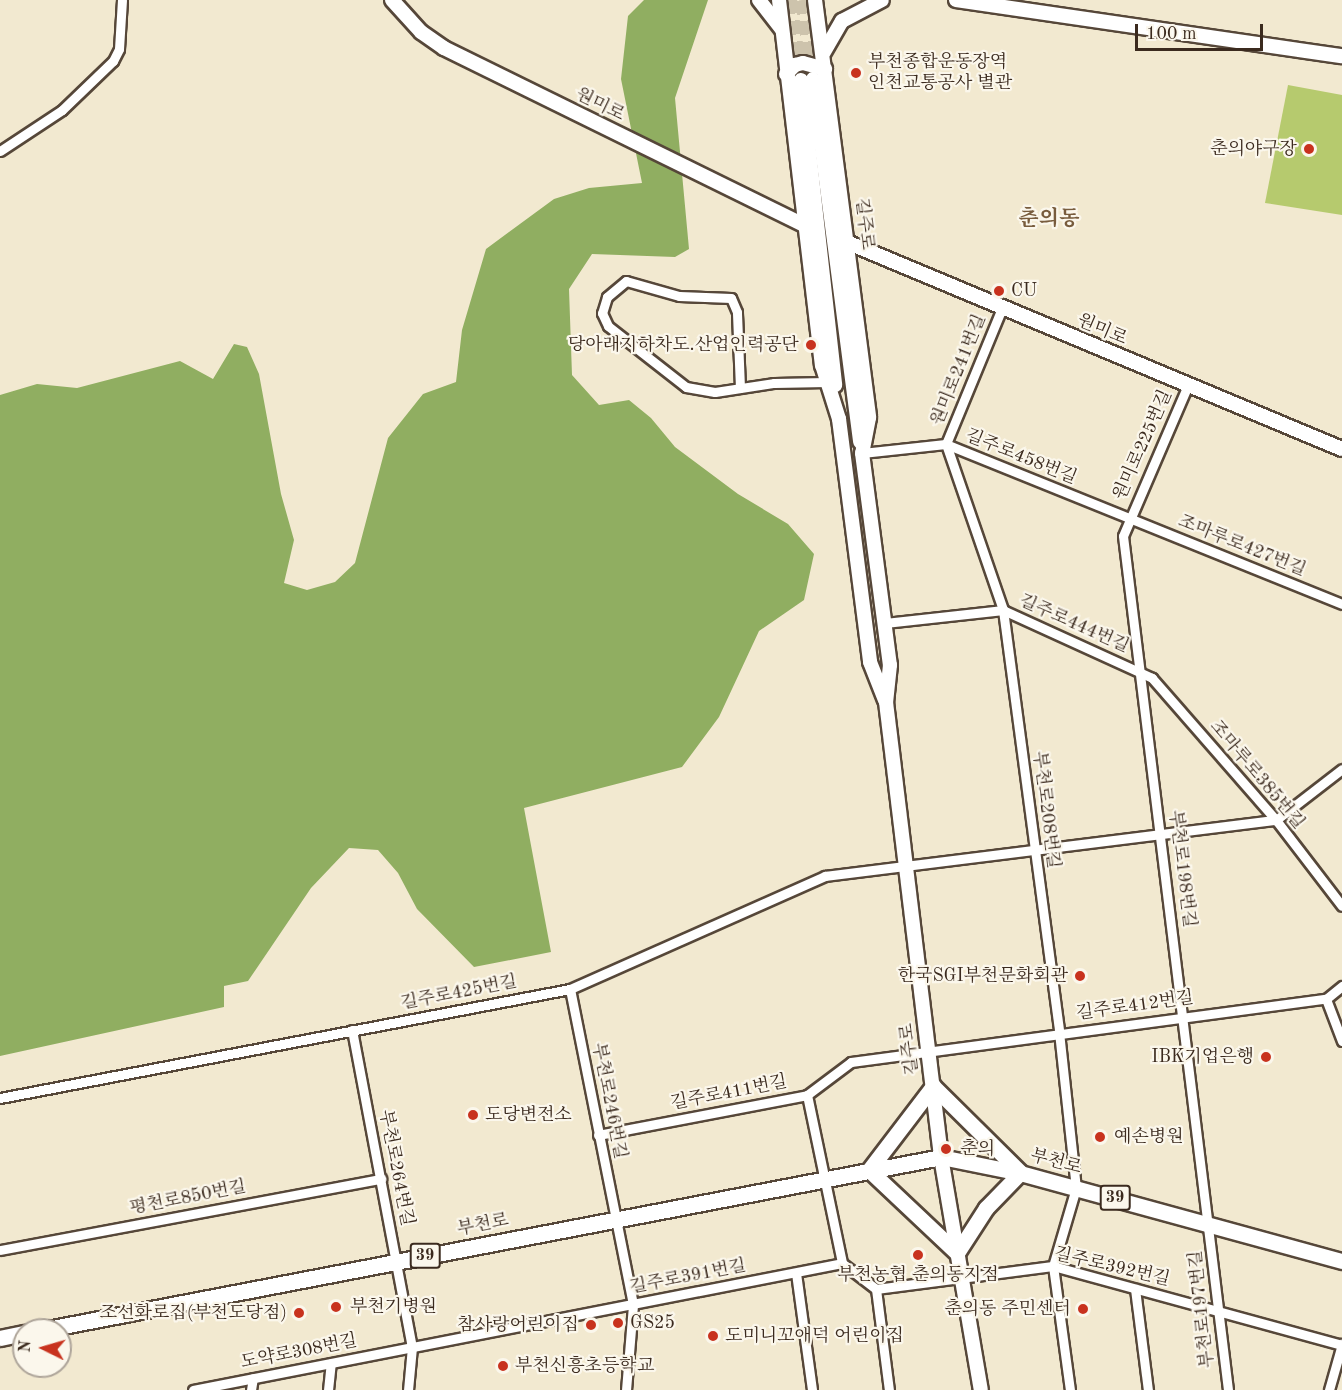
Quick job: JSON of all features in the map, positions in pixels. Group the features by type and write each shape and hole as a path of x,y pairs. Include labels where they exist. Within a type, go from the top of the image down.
{"main road":[{"path":"933,1086 1020,1173 986,1208 957,1253 869,1170 933,1086"},
{"name":"부천로","path":"72,1324 941,1157 1020,1173 1342,1261"}],"street":[{"path":"0,151 62,110 113,61 119,49 122,0"},
{"name":"원미로","path":"392,0 422,32 444,48 805,226"},
{"path":"759,0 781,28"},
{"name":"길주로","path":"779,0 805,226 827,382 839,419"},
{"name":"길주로","path":"815,0 849,243 869,418 862,453"},
{"path":"823,54 842,21 882,0"},
{"path":"956,0 1342,56"},
{"path":"786,74 795,65 803,63 825,69"},
{"name":"길주로","path":"886,702 870,662 839,419 807,80 885,623 890,665 886,702 941,1157 981,1390"},
{"name":"원미로","path":"849,243 1342,448"},
{"path":"852,268 874,254"},
{"path":"740,388 737,312 731,298 679,296 626,281 607,297 602,314 608,326 670,378 699,392 827,382"},
{"name":"원미로241번길","path":"946,444 1002,308"},
{"name":"원미로225번길","path":"1129,519 1188,385"},
{"name":"길주로458번길","path":"862,453 946,444 1129,519"},
{"name":"부천로208번길","path":"946,444 1003,610 1059,1032 1076,1188"},
{"name":"조마루로427번길","path":"1129,519 1342,604"},
{"name":"부천로198번길","path":"1129,519 1124,536 1209,1224"},
{"path":"863,603 867,613 874,615 882,602"},
{"name":"길주로444번길","path":"885,623 1003,610 1140,672"},
{"name":"조마루로385번길","path":"1140,672 1152,678 1276,820 1342,906"},
{"path":"1276,820 1342,768"},
{"name":"길주로425번길","path":"0,1098 570,989 825,876 906,864 1276,820"},
{"path":"1342,986 1326,999 1342,1041"},
{"name":"부천로246번길","path":"570,989 633,1305 626,1390"},
{"name":"길주로412번길","path":"928,1051 1059,1032 1326,999"},
{"name":"부천로264번길","path":"352,1030 398,1261 412,1347 408,1390"},
{"name":"길주로411번길","path":"598,1135 807,1095 851,1062 928,1051"},
{"path":"807,1095 842,1263 876,1290 889,1390"},
{"name":"평천로850번길","path":"0,1250 381,1179"},
{"path":"1070,1390 1053,1266 1076,1188"},
{"name":"부천로197번길","path":"1209,1224 1228,1390"},
{"name":"길주로391번길","path":"412,1347 842,1263"},
{"name":"길주로392번길","path":"961,1276 1053,1266 1342,1344"},
{"path":"796,1273 812,1390"},
{"path":"876,1290 961,1276"},
{"path":"1135,1288 1148,1390"},
{"path":"1329,1390 1342,1344"},
{"name":"도약로308번길","path":"193,1390 412,1347"},
{"path":"328,1390 331,1363"},
{"path":"252,1390 253,1378"}],"green space":[{"path":"644,0 708,0 675,98 689,249 675,257 592,254 569,289 572,375 599,405 629,400 651,418 675,447 738,494 788,524 814,554 804,600 759,631 719,717 682,767 524,808 551,952 474,967 417,909 398,873 378,850 349,848 311,888 248,981 224,986 224,1007 0,1056 0,395 37,384 77,388 180,361 213,379 234,344 247,347 259,374 281,494 294,540 284,583 307,590 335,582 355,563 388,438 423,394 456,382 462,330 486,249 554,199 589,188 642,183 621,79 628,16"},
{"name":"춘의야구장","path":"1288,85 1342,95 1342,215 1265,203"}],"tunnel":[{"path":"790,0 801,80"},
{"path":"802,0 813,74"}],"place":[{"name":"부천종합운동장역 인천교통공사 별관","path":"856,73"},
{"name":"춘의야구장","path":"1309,149"},
{"name":"CU","path":"999,291"},
{"name":"당아래지하차도.산업인력공단","path":"811,345"},
{"name":"한국SGI부천문화회관","path":"1080,976"},
{"name":"IBK기업은행","path":"1266,1057"},
{"name":"도당변전소","path":"473,1115"},
{"name":"예손병원","path":"1100,1137"},
{"name":"춘의","path":"946,1149"},
{"name":"부천농협 춘의동지점","path":"918,1255"},
{"name":"부천기병원","path":"336,1307"},
{"name":"춘의동 주민센터","path":"1083,1309"},
{"name":"조선화로집(부천도당점)","path":"299,1313"},
{"name":"GS25","path":"618,1323"},
{"name":"참사랑어린이집","path":"591,1325"},
{"name":"도미니꼬애덕 어린이집","path":"713,1336"},
{"name":"부천신흥초등학교","path":"503,1366"}],"district":[{"name":"춘의동","path":"1049,220"}]}
